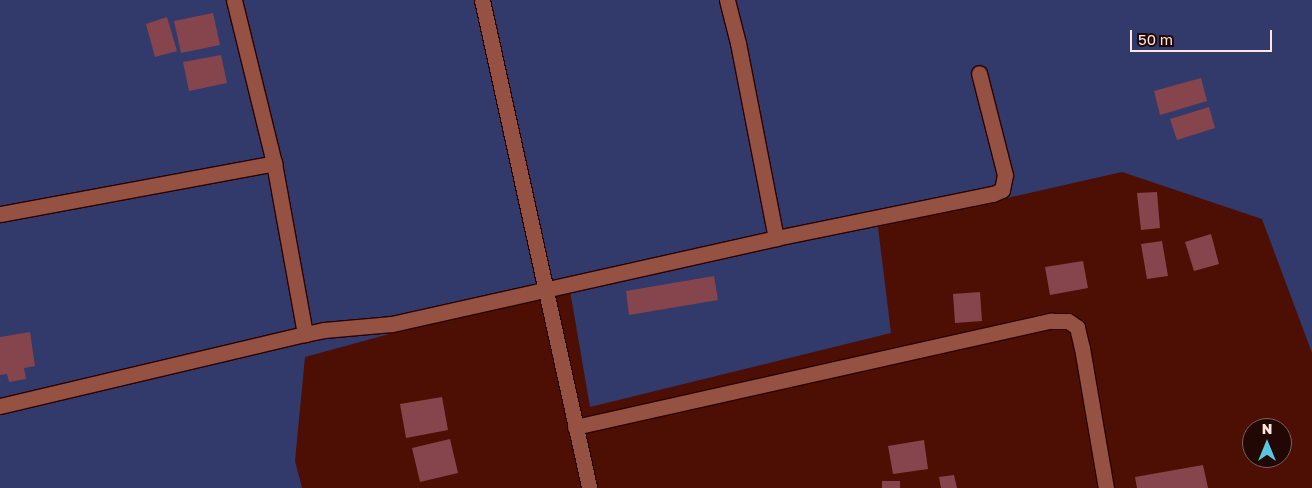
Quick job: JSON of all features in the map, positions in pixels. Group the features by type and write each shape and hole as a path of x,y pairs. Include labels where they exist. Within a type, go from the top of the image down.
{"street":[{"path":"234,0 274,163 305,334"},
{"path":"482,0 589,488"},
{"path":"727,0 738,42 776,238"},
{"path":"0,406 305,334 324,330 392,324 776,238 993,194 1002,190 1005,175 979,72"},
{"path":"0,214 274,163"},
{"path":"575,427 1052,322 1068,321 1077,328 1080,341 1106,488"}],"shaded area":[{"path":"0,0 1312,0 1312,353 1262,219 1122,172 878,227 891,333 590,407 569,285 305,357 295,461 302,488 0,488"}],"building":[{"path":"213,13 220,45 181,53 174,21"},
{"path":"167,17 177,51 155,57 146,24"},
{"path":"221,55 227,83 189,91 183,62"},
{"path":"1201,78 1207,101 1160,115 1154,91"},
{"path":"1209,107 1215,128 1177,140 1170,119"},
{"path":"1157,192 1160,228 1141,230 1137,193"},
{"path":"1211,234 1219,264 1194,271 1185,242"},
{"path":"1162,241 1168,276 1147,279 1141,244"},
{"path":"1083,261 1088,288 1050,295 1045,267"},
{"path":"714,276 718,300 629,315 626,291"},
{"path":"980,292 982,321 955,323 953,294"},
{"path":"30,332 35,366 24,368 26,379 9,382 7,374 0,375 0,337"},
{"path":"442,397 448,430 406,438 400,404"},
{"path":"450,439 458,473 420,482 412,448"},
{"path":"924,440 928,469 893,474 888,446"},
{"path":"1203,465 1208,488 1137,488 1135,477"},
{"path":"954,475 957,488 941,488 939,477"},
{"path":"882,481 900,481 900,488 882,488"}]}
